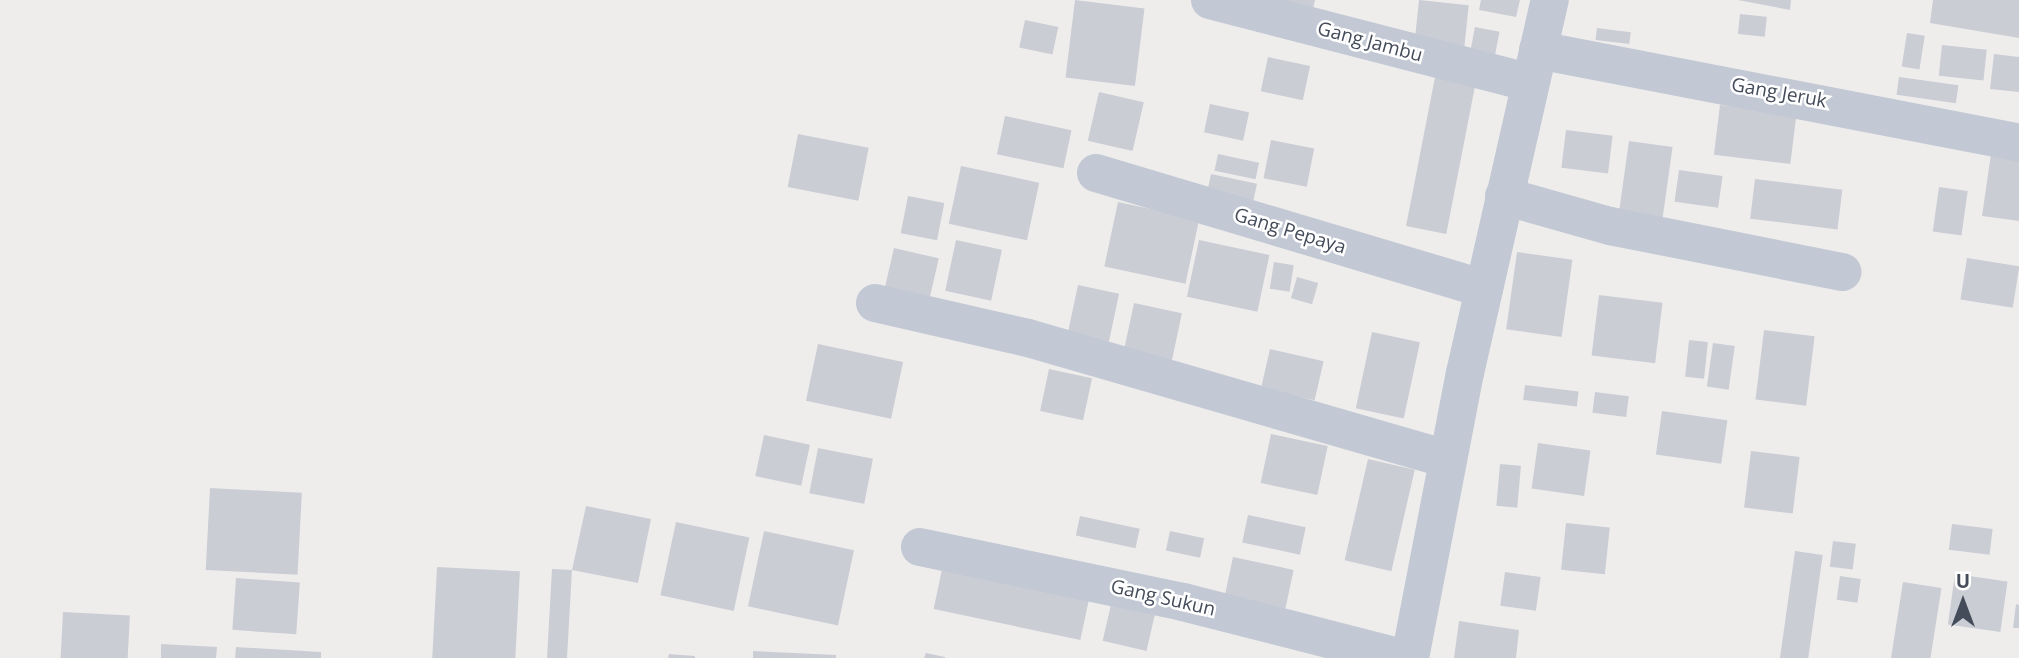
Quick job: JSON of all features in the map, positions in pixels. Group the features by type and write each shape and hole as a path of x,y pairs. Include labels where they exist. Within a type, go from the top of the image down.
{"street":[{"name":"Gang Jambu","path":"1210,0 1534,67"},
{"path":"1410,658 1484,289 1550,0"},
{"name":"Gang Jeruk","path":"1534,67 2019,143"},
{"name":"Gang Pepaya","path":"1096,173 1484,289"},
{"path":"1504,196 1610,226 1842,272"},
{"path":"875,303 1028,338 1448,459"},
{"name":"Gang Sukun","path":"920,547 1183,601 1403,658"}],"building":[{"path":"1075,0 1144,9 1135,86 1065,77"},
{"path":"1265,0 1315,0 1311,17"},
{"path":"1419,0 1469,5 1464,52 1414,47"},
{"path":"1481,0 1520,0 1516,17 1479,10"},
{"path":"1738,0 1791,0 1790,10"},
{"path":"1933,0 2019,0 2019,38 1930,23"},
{"path":"1740,14 1767,17 1765,37 1738,34"},
{"path":"1025,20 1058,27 1052,54 1019,47"},
{"path":"1475,27 1500,32 1493,64 1469,59"},
{"path":"1597,28 1631,32 1629,44 1596,40"},
{"path":"1907,33 1925,36 1919,69 1902,67"},
{"path":"1942,45 1987,50 1984,81 1939,76"},
{"path":"1994,54 2019,57 2019,92 1990,89"},
{"path":"1268,57 1310,66 1303,100 1261,91"},
{"path":"1436,72 1476,80 1446,234 1406,226"},
{"path":"1899,77 1958,85 1956,103 1896,95"},
{"path":"1099,92 1144,102 1133,151 1088,141"},
{"path":"1210,104 1249,112 1243,141 1204,132"},
{"path":"1720,105 1796,114 1790,164 1714,155"},
{"path":"1005,116 1072,130 1063,168 997,154"},
{"path":"1566,130 1613,136 1608,173 1561,168"},
{"path":"798,134 869,148 858,201 788,187"},
{"path":"1271,140 1314,148 1307,187 1264,178"},
{"path":"1629,141 1673,147 1663,218 1619,212"},
{"path":"1218,154 1259,163 1256,179 1214,171"},
{"path":"1991,154 2019,158 2019,221 1982,216"},
{"path":"961,166 1039,183 1027,240 949,224"},
{"path":"1679,170 1723,176 1718,208 1675,202"},
{"path":"1211,174 1257,184 1253,203 1207,194"},
{"path":"1755,179 1842,190 1837,229 1750,219"},
{"path":"1939,187 1968,191 1961,236 1933,232"},
{"path":"908,196 944,203 937,240 901,233"},
{"path":"1118,202 1199,219 1185,284 1104,267"},
{"path":"956,240 1002,250 991,301 945,291"},
{"path":"1199,240 1269,255 1257,312 1187,297"},
{"path":"894,248 939,258 929,301 884,291"},
{"path":"1517,252 1572,260 1562,337 1506,329"},
{"path":"1967,258 2019,266 2013,308 1960,299"},
{"path":"1274,262 1294,265 1290,292 1270,289"},
{"path":"1297,277 1318,283 1312,304 1291,298"},
{"path":"1078,285 1119,294 1109,342 1068,333"},
{"path":"1599,295 1663,303 1655,363 1592,356"},
{"path":"1134,303 1182,313 1171,365 1123,355"},
{"path":"1764,330 1815,336 1806,406 1755,399"},
{"path":"1372,332 1420,342 1404,418 1356,408"},
{"path":"1689,340 1708,342 1704,379 1685,377"},
{"path":"1713,343 1735,346 1729,390 1707,387"},
{"path":"818,344 903,362 891,419 806,401"},
{"path":"1270,349 1324,361 1315,400 1261,388"},
{"path":"1049,369 1092,378 1083,420 1040,411"},
{"path":"1525,385 1579,392 1577,406 1523,400"},
{"path":"1595,392 1629,396 1626,417 1592,413"},
{"path":"1662,411 1727,420 1721,464 1656,455"},
{"path":"1271,434 1328,446 1317,495 1261,483"},
{"path":"764,435 810,445 801,486 755,476"},
{"path":"1538,443 1590,450 1584,496 1532,489"},
{"path":"818,448 873,459 864,504 809,493"},
{"path":"1751,451 1800,457 1793,514 1744,508"},
{"path":"1368,459 1415,470 1391,571 1345,560"},
{"path":"1500,464 1521,466 1517,508 1496,506"},
{"path":"210,488 302,493 298,575 206,570"},
{"path":"586,506 651,519 638,583 572,570"},
{"path":"1248,515 1306,527 1300,555 1242,542"},
{"path":"1080,516 1140,529 1136,548 1076,536"},
{"path":"676,522 749,538 734,611 660,595"},
{"path":"1566,523 1610,528 1605,574 1561,570"},
{"path":"1952,524 1993,529 1990,555 1949,550"},
{"path":"764,531 854,550 838,625 748,606"},
{"path":"1170,531 1204,538 1200,558 1166,551"},
{"path":"1833,541 1856,544 1853,570 1830,567"},
{"path":"1795,551 1823,555 1808,658 1780,658"},
{"path":"1233,557 1294,570 1285,609 1225,596"},
{"path":"944,560 1091,591 1080,640 934,609"},
{"path":"437,567 520,571 515,658 432,658"},
{"path":"552,569 572,570 567,658 547,658"},
{"path":"1505,572 1541,577 1536,611 1500,606"},
{"path":"1955,574 2007,581 2000,632 1948,625"},
{"path":"1840,576 1861,579 1857,603 1837,600"},
{"path":"236,578 300,582 296,634 232,630"},
{"path":"1903,582 1942,588 1930,658 1891,658"},
{"path":"1113,596 1157,606 1146,651 1103,641"},
{"path":"2016,604 2019,605 2019,628 2013,628"},
{"path":"63,612 130,616 128,658 61,658"},
{"path":"1459,621 1519,630 1516,658 1454,658"},
{"path":"161,644 217,647 216,658 161,658"},
{"path":"236,647 321,652 321,658 235,658"},
{"path":"753,651 836,655 836,658 753,658"},
{"path":"926,653 945,657 945,658 924,658"},
{"path":"669,654 695,656 695,658 668,658"}]}
